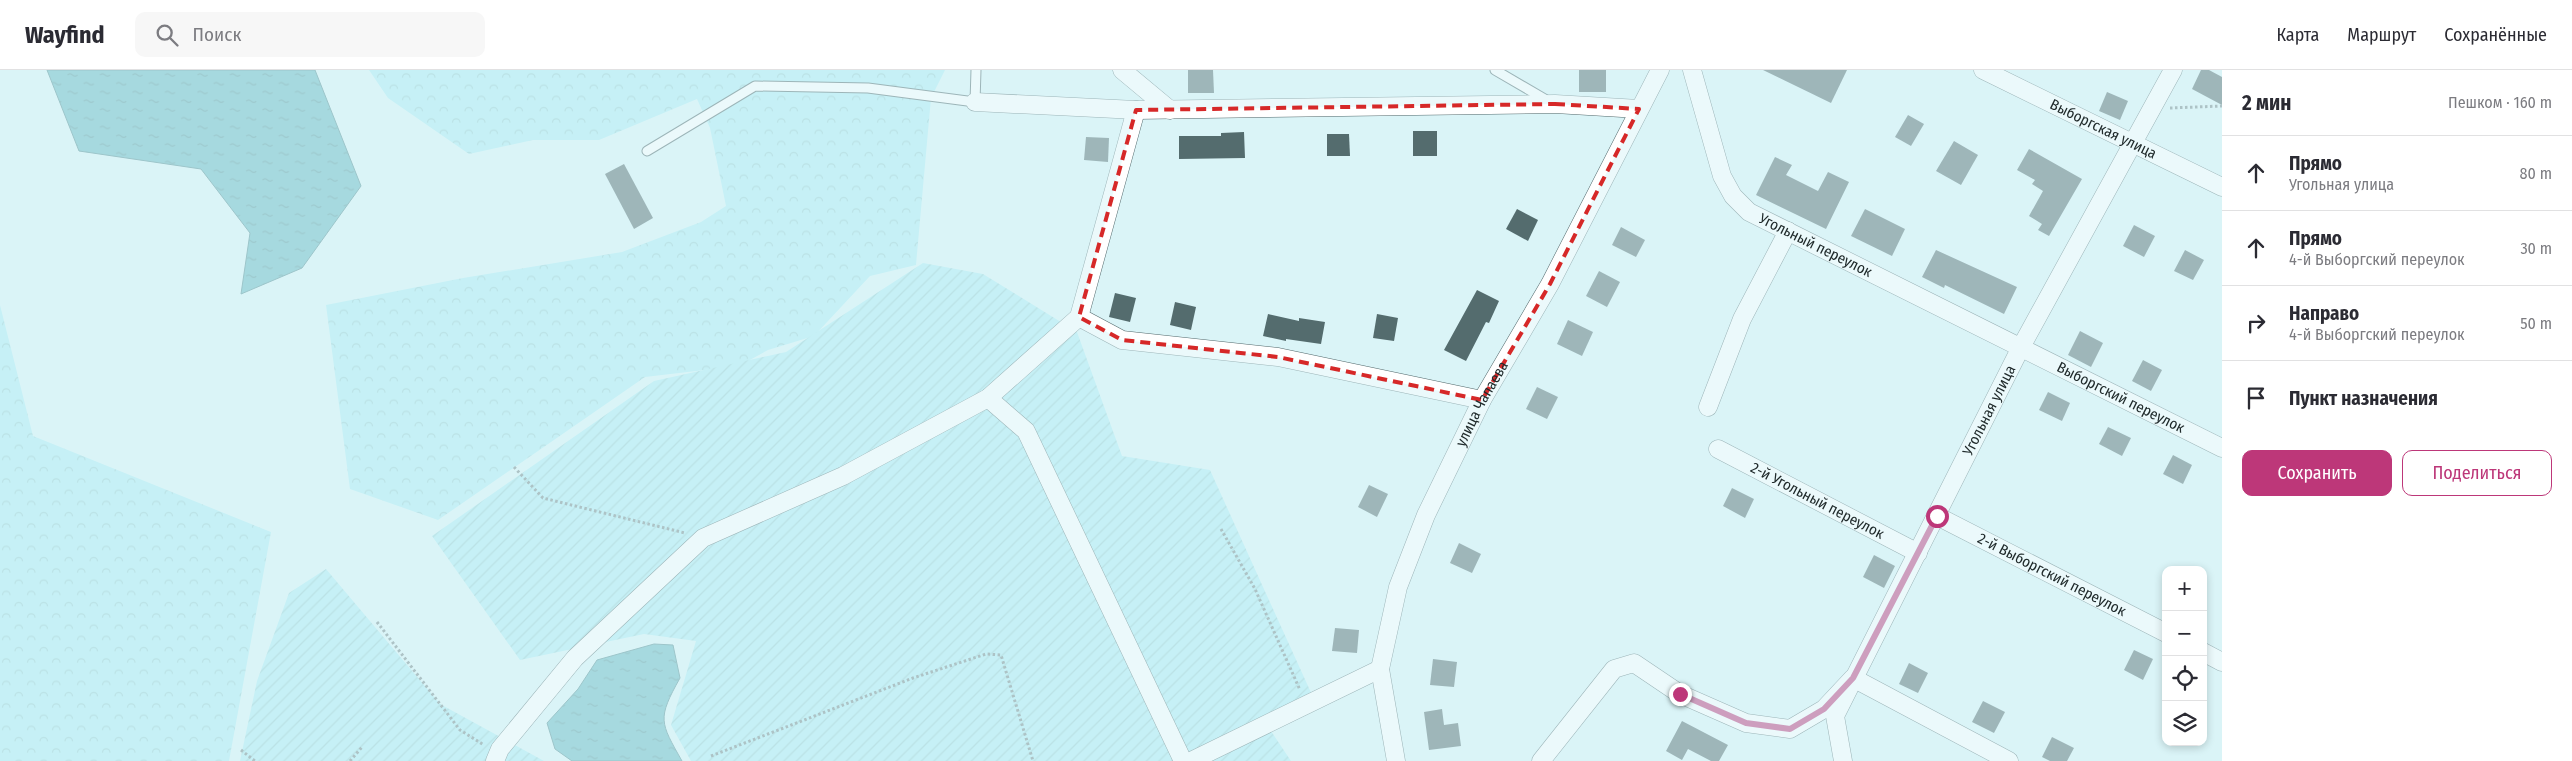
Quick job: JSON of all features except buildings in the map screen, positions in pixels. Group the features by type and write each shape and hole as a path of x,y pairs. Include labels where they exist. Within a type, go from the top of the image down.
{"street":[{"path":"1122,70 1170,110"},
{"name":"улица Чапаева","path":"1396,761 1380,669 1398,587 1426,515 1482,400 1550,284 1660,70"},
{"name":"Угольный переулок","path":"1692,70 1727,187 1736,200 1749,212 2021,347"},
{"name":"Выборгская улица","path":"1983,70 2222,187"},
{"name":"Угольная улица","path":"1843,761 1834,716 2021,347 2173,70"},
{"path":"975,102 1136,110 1555,104 1640,109"},
{"path":"496,757 575,658 703,538 843,476 988,398 1079,317 1136,110"},
{"path":"1708,407 1742,319 1788,231"},
{"path":"1079,317 1122,340 1278,357 1482,400"},
{"name":"Выборгский переулок","path":"2021,347 2222,448"},
{"path":"988,398 1026,431 1183,761"},
{"name":"2-й Угольный переулок","path":"1718,449 1918,553"},
{"name":"2-й Выборгский переулок","path":"1937,516 2162,631"},
{"path":"2207,654 2222,662"},
{"path":"1541,761 1614,669 1634,663 1680,694 1746,723 1790,729 1824,709 1853,678 2009,761"},
{"path":"1191,761 1380,669"}],"lane":[{"path":"647,151 755,86 868,88 975,102 976,70"},
{"path":"1495,70 1555,104"}],"path":[{"path":"2153,108 2222,106"},
{"path":"514,467 542,498 703,538"},
{"path":"1221,529 1255,589 1306,705"},
{"path":"376,622 460,730 496,757"},
{"path":"711,756 913,678 986,654 1001,655 1033,761"},
{"path":"350,761 362,747"},
{"path":"241,750 255,761"}],"highlighted area":[{"path":"1555,104 1639,109 1550,284 1482,400 1278,357 1122,340 1079,317 1136,110"}],"green space":[{"path":"369,70 945,70 931,98 916,265 870,276 814,336 768,350 739,366 645,377 438,520 350,489 326,305 463,278 622,252 701,222 726,206 710,128 697,99 599,140 533,140 469,154 388,98"},
{"path":"923,263 983,274 1077,332 1122,456 1210,470 1318,708 1269,728 1291,761 691,761 671,725 696,641 644,634 520,660 432,536 654,381 786,352"},
{"path":"0,305 33,436 271,532 229,761 0,761"},
{"path":"326,569 440,704 544,761 240,761 257,681 289,593"}],"water":[{"path":"47,70 315,70 361,186 302,268 241,294 250,233 201,169 79,151"},
{"path":"654,644 673,645 680,678 668,703 664,720 669,737 682,761 572,761 555,749 547,723 578,689 597,660"}],"route":[{"path":"1680,694 1746,723 1790,729 1824,709 1853,678 1937,516"}]}
